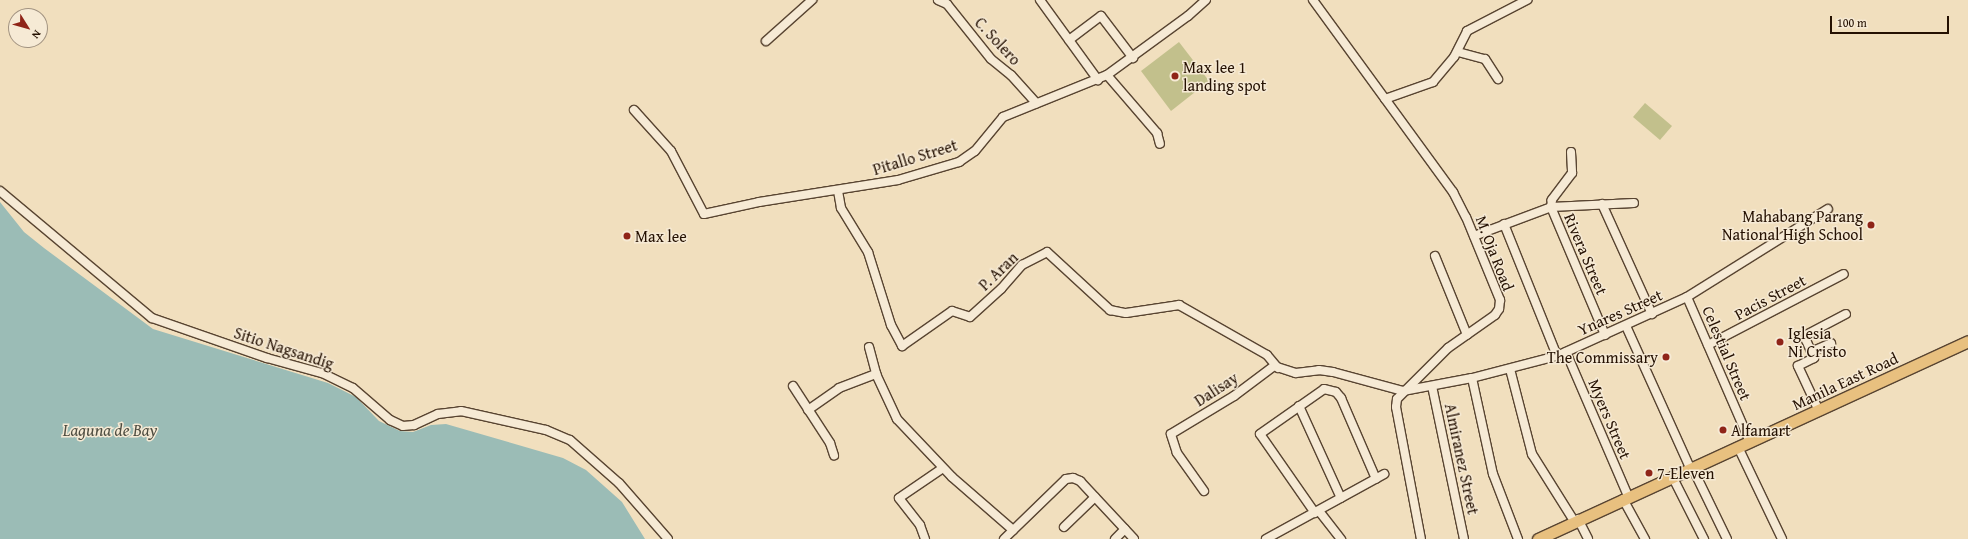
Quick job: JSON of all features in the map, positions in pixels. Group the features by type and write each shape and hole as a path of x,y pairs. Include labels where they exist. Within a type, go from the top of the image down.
{"main road":[{"name":"Manila East Road","path":"1538,539 1625,497 1819,411 1968,341"}],"street":[{"path":"766,42 812,0"},
{"name":"C. Solero","path":"938,0 947,4 991,59 1011,75 1036,103"},
{"path":"1040,0 1098,80"},
{"name":"Pitallo Street","path":"634,110 671,151 704,214 760,202 838,191 898,180 959,162 975,151 1002,116 1108,75 1133,58 1206,0"},
{"name":"M. Oja Road","path":"1313,0 1453,192 1499,294 1499,310 1487,322 1448,348 1397,399 1396,407 1421,539"},
{"path":"1385,99 1433,82 1458,52 1467,30 1527,0"},
{"path":"1069,40 1101,16 1133,58"},
{"path":"1458,52 1485,59 1498,79"},
{"path":"1108,75 1156,134 1160,144"},
{"path":"1550,207 1552,200 1572,173 1571,152"},
{"name":"Sitio Nagsandig","path":"0,191 152,318 267,358 322,372 353,388 390,420 403,426 414,425 438,414 461,411 546,430 570,440 619,483 668,539"},
{"name":"P. Aran","path":"838,191 841,208 868,252 891,325 902,346 952,311 970,317 1001,289 1022,264 1048,252 1110,310 1126,313 1180,305 1267,355 1277,368"},
{"path":"1474,236 1550,207 1634,203"},
{"path":"1602,204 1652,314"},
{"name":"Rivera Street","path":"1550,207 1605,335"},
{"name":"Ynares Street","path":"1404,391 1472,378 1557,356 1687,297 1828,209"},
{"path":"1504,224 1557,356"},
{"path":"1435,256 1467,335"},
{"name":"Pacis Street","path":"1708,345 1844,274"},
{"name":"Celestial Street","path":"1687,297 1750,442"},
{"path":"1813,355 1806,334 1846,314"},
{"path":"1626,326 1691,468 1727,539"},
{"path":"1819,411 1798,366 1831,343"},
{"path":"869,347 876,374 897,419 943,468 1013,530"},
{"name":"Myers Street","path":"1566,352 1625,497 1645,539"},
{"path":"1277,368 1296,373 1319,370 1333,372 1404,391"},
{"name":"Dalisay","path":"1204,490 1177,453 1171,434 1277,368"},
{"path":"1510,368 1532,454 1588,539"},
{"path":"808,410 839,388 876,374"},
{"path":"1472,378 1493,474 1518,539"},
{"path":"793,386 830,443 834,455"},
{"name":"Almiranez Street","path":"1432,386 1464,539"},
{"path":"1268,539 1317,512 1380,476 1336,392 1324,389 1260,434 1317,512 1342,539"},
{"path":"1300,406 1341,498"},
{"path":"1738,447 1782,539"},
{"path":"925,539 920,525 899,498 943,468"},
{"path":"1672,476 1704,539"},
{"path":"1004,539 1066,479 1080,481 1134,539"},
{"path":"1064,527 1095,497"},
{"path":"1115,539 1125,529"}],"shaded area":[{"name":"Max lee 1 landing spot","path":"1179,42 1209,81 1171,111 1141,71"},
{"path":"1645,103 1672,126 1660,140 1633,117"}],"water":[{"name":"Laguna de Bay","path":"0,202 24,232 153,329 328,383 356,397 379,421 400,431 413,432 431,425 446,424 563,458 586,470 622,502 645,539 0,539"}],"place":[{"name":"Max lee 1 landing spot","path":"1175,76"},
{"name":"Mahabang Parang National High School","path":"1871,225"},
{"name":"Max lee","path":"627,236"},
{"name":"Iglesia Ni Cristo","path":"1780,342"},
{"name":"The Commissary","path":"1666,357"},
{"name":"Alfamart","path":"1723,430"},
{"name":"7-Eleven","path":"1649,473"}]}
